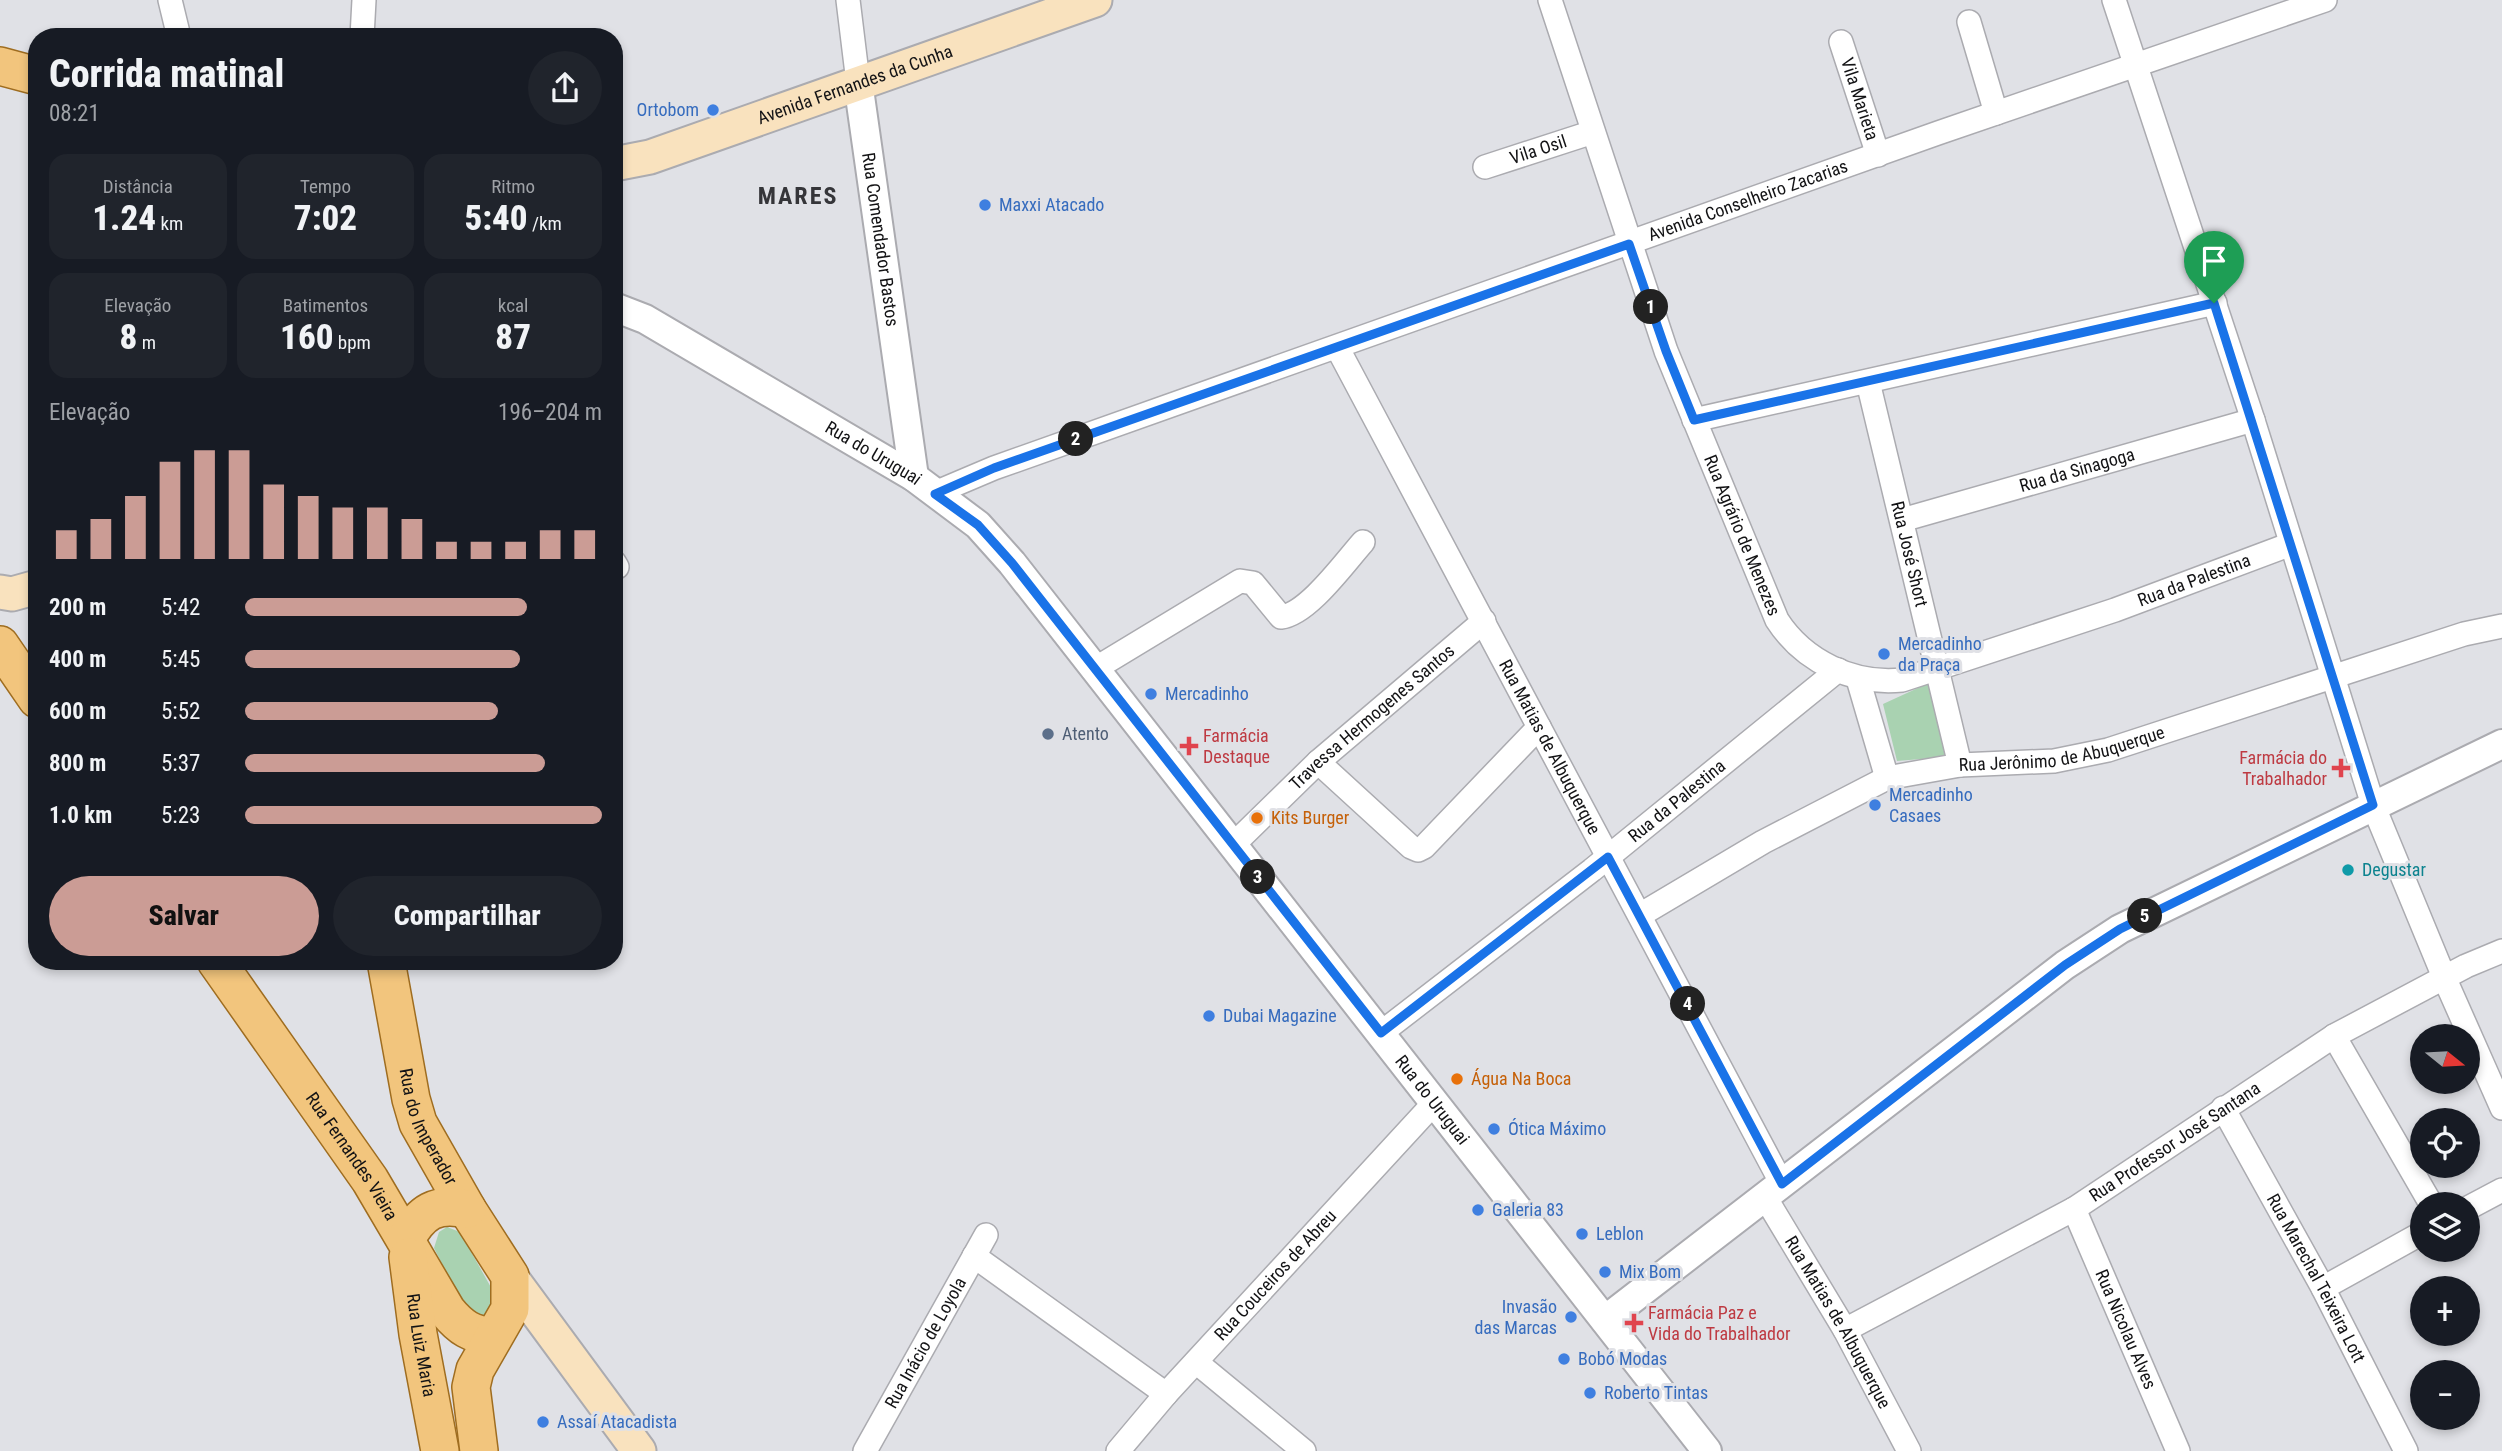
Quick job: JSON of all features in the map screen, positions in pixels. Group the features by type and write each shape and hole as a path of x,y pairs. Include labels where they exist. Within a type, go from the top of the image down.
{"main road":[{"name":"Avenida Fernandes da Cunha","path":"623,162 650,157 1095,0"},
{"path":"0,66 28,74"},
{"path":"623,170 650,157"},
{"path":"0,592 12,594 28,590"},
{"path":"0,645 28,686"},
{"name":"Rua Fernandes Vieira","path":"222,970 370,1180 447,1311 460,1327 474,1334 493,1337"},
{"name":"Rua do Imperador","path":"388,970 411,1099 418,1123 467,1209 510,1276"},
{"path":"406,1239 414,1224 435,1208 449,1205 467,1209"},
{"name":"Rua Luiz Maria","path":"406,1239 418,1334 440,1451"},
{"path":"479,1451 471,1387 475,1370 510,1309 510,1276"},
{"path":"510,1276 639,1451"},
{"path":"493,1337 530,1334 559,1342"}],"street":[{"path":"170,0 177,28"},
{"path":"362,28 364,0"},
{"name":"Rua Comendador Bastos","path":"848,0 858,82 925,485"},
{"name":"Rua Agrário de Menezes","path":"1550,0 1666,351 1777,620 1787,636 1801,649 1847,675 1881,682 1902,680 1937,670"},
{"path":"2113,0 2253,420 2373,805 2502,1108"},
{"name":"Avenida Conselheiro Zacarias","path":"925,485 994,468 1996,113 2325,0"},
{"path":"1969,22 1996,113"},
{"name":"Vila Marieta","path":"1841,43 1878,155"},
{"name":"Vila Osil","path":"1485,167 1593,132"},
{"path":"1694,420 2214,303"},
{"name":"Rua do Uruguai","path":"623,310 645,319 925,485 978,525 1012,563 1093,670 1435,1101 1707,1451"},
{"name":"Rua Matias de Albuquerque","path":"1337,347 1640,915 1774,1191 1909,1451"},
{"name":"Rua José Short","path":"1868,382 1961,765"},
{"name":"Rua da Sinagoga","path":"1902,520 2253,420"},
{"path":"1093,670 1240,581 1253,583 1275,614 1281,618 1289,617 1311,598 1363,542"},
{"name":"Rua da Palestina","path":"1937,670 2115,610 2291,544"},
{"name":"Travessa Hermogenes Santos","path":"1233,845 1318,762 1484,621"},
{"name":"Rua Jerônimo de Abuquerque","path":"1640,915 1763,842 1887,778 1961,765 2054,761 2108,750 2464,634 2502,626"},
{"path":"1847,675 1887,778"},
{"name":"Rua da Palestina","path":"1381,1033 1847,675"},
{"path":"1318,762 1418,850 1424,847 1539,727"},
{"path":"1605,1320 2065,965 2120,929 2502,744"},
{"name":"Rua Professor José Santana","path":"1845,1330 2074,1209 2334,1036 2444,977 2502,951"},
{"path":"2334,1036 2424,1192"},
{"name":"Rua Couceiros de Abreu","path":"1118,1451 1166,1394 1435,1101"},
{"name":"Rua Marechal Teixeira Lott","path":"2223,1108 2323,1288 2406,1451"},
{"path":"2480,1202 2502,1190"},
{"name":"Rua Nicolau Alves","path":"2074,1209 2178,1451"},
{"name":"Rua Inácio de Loyola","path":"865,1451 986,1235"},
{"path":"2323,1288 2410,1240"},
{"path":"974,1256 1166,1394"},
{"path":"1196,1363 1304,1451"}],"green space":[{"path":"1931,682 1945,757 1897,761 1883,704"},
{"path":"447,1227 460,1232 493,1291 491,1311 482,1316 465,1310 434,1248 439,1232"}],"place":[{"name":"Ortobom","path":"713,110"},
{"name":"Maxxi Atacado","path":"985,205"},
{"name":"Mercadinho da Praça","path":"1884,654"},
{"name":"Mercadinho","path":"1151,694"},
{"name":"Atento","path":"1048,734"},
{"name":"Farmácia Destaque","path":"1189,746"},
{"name":"Farmácia do Trabalhador","path":"2341,768"},
{"name":"Mercadinho Casaes","path":"1875,805"},
{"name":"Kits Burger","path":"1257,818"},
{"name":"Degustar","path":"2348,870"},
{"name":"Dubai Magazine","path":"1209,1016"},
{"name":"Água Na Boca","path":"1457,1079"},
{"name":"Ótica Máximo","path":"1494,1129"},
{"name":"Galeria 83","path":"1478,1210"},
{"name":"Leblon","path":"1582,1234"},
{"name":"Mix Bom","path":"1605,1272"},
{"name":"Invasão das Marcas","path":"1571,1317"},
{"name":"Farmácia Paz e Vida do Trabalhador","path":"1634,1323"},
{"name":"Bobó Modas","path":"1564,1359"},
{"name":"Roberto Tintas","path":"1590,1393"},
{"name":"Assaí Atacadista","path":"543,1422"}],"district":[{"name":"MARES","path":"798,196"}],"route":[{"path":"1629,244 1666,351 1694,420 2214,303 2373,805 2120,929 2065,965 1782,1184 1608,857 1381,1033 1093,670 1012,563 978,525 935,494 994,468 1629,244"}]}
